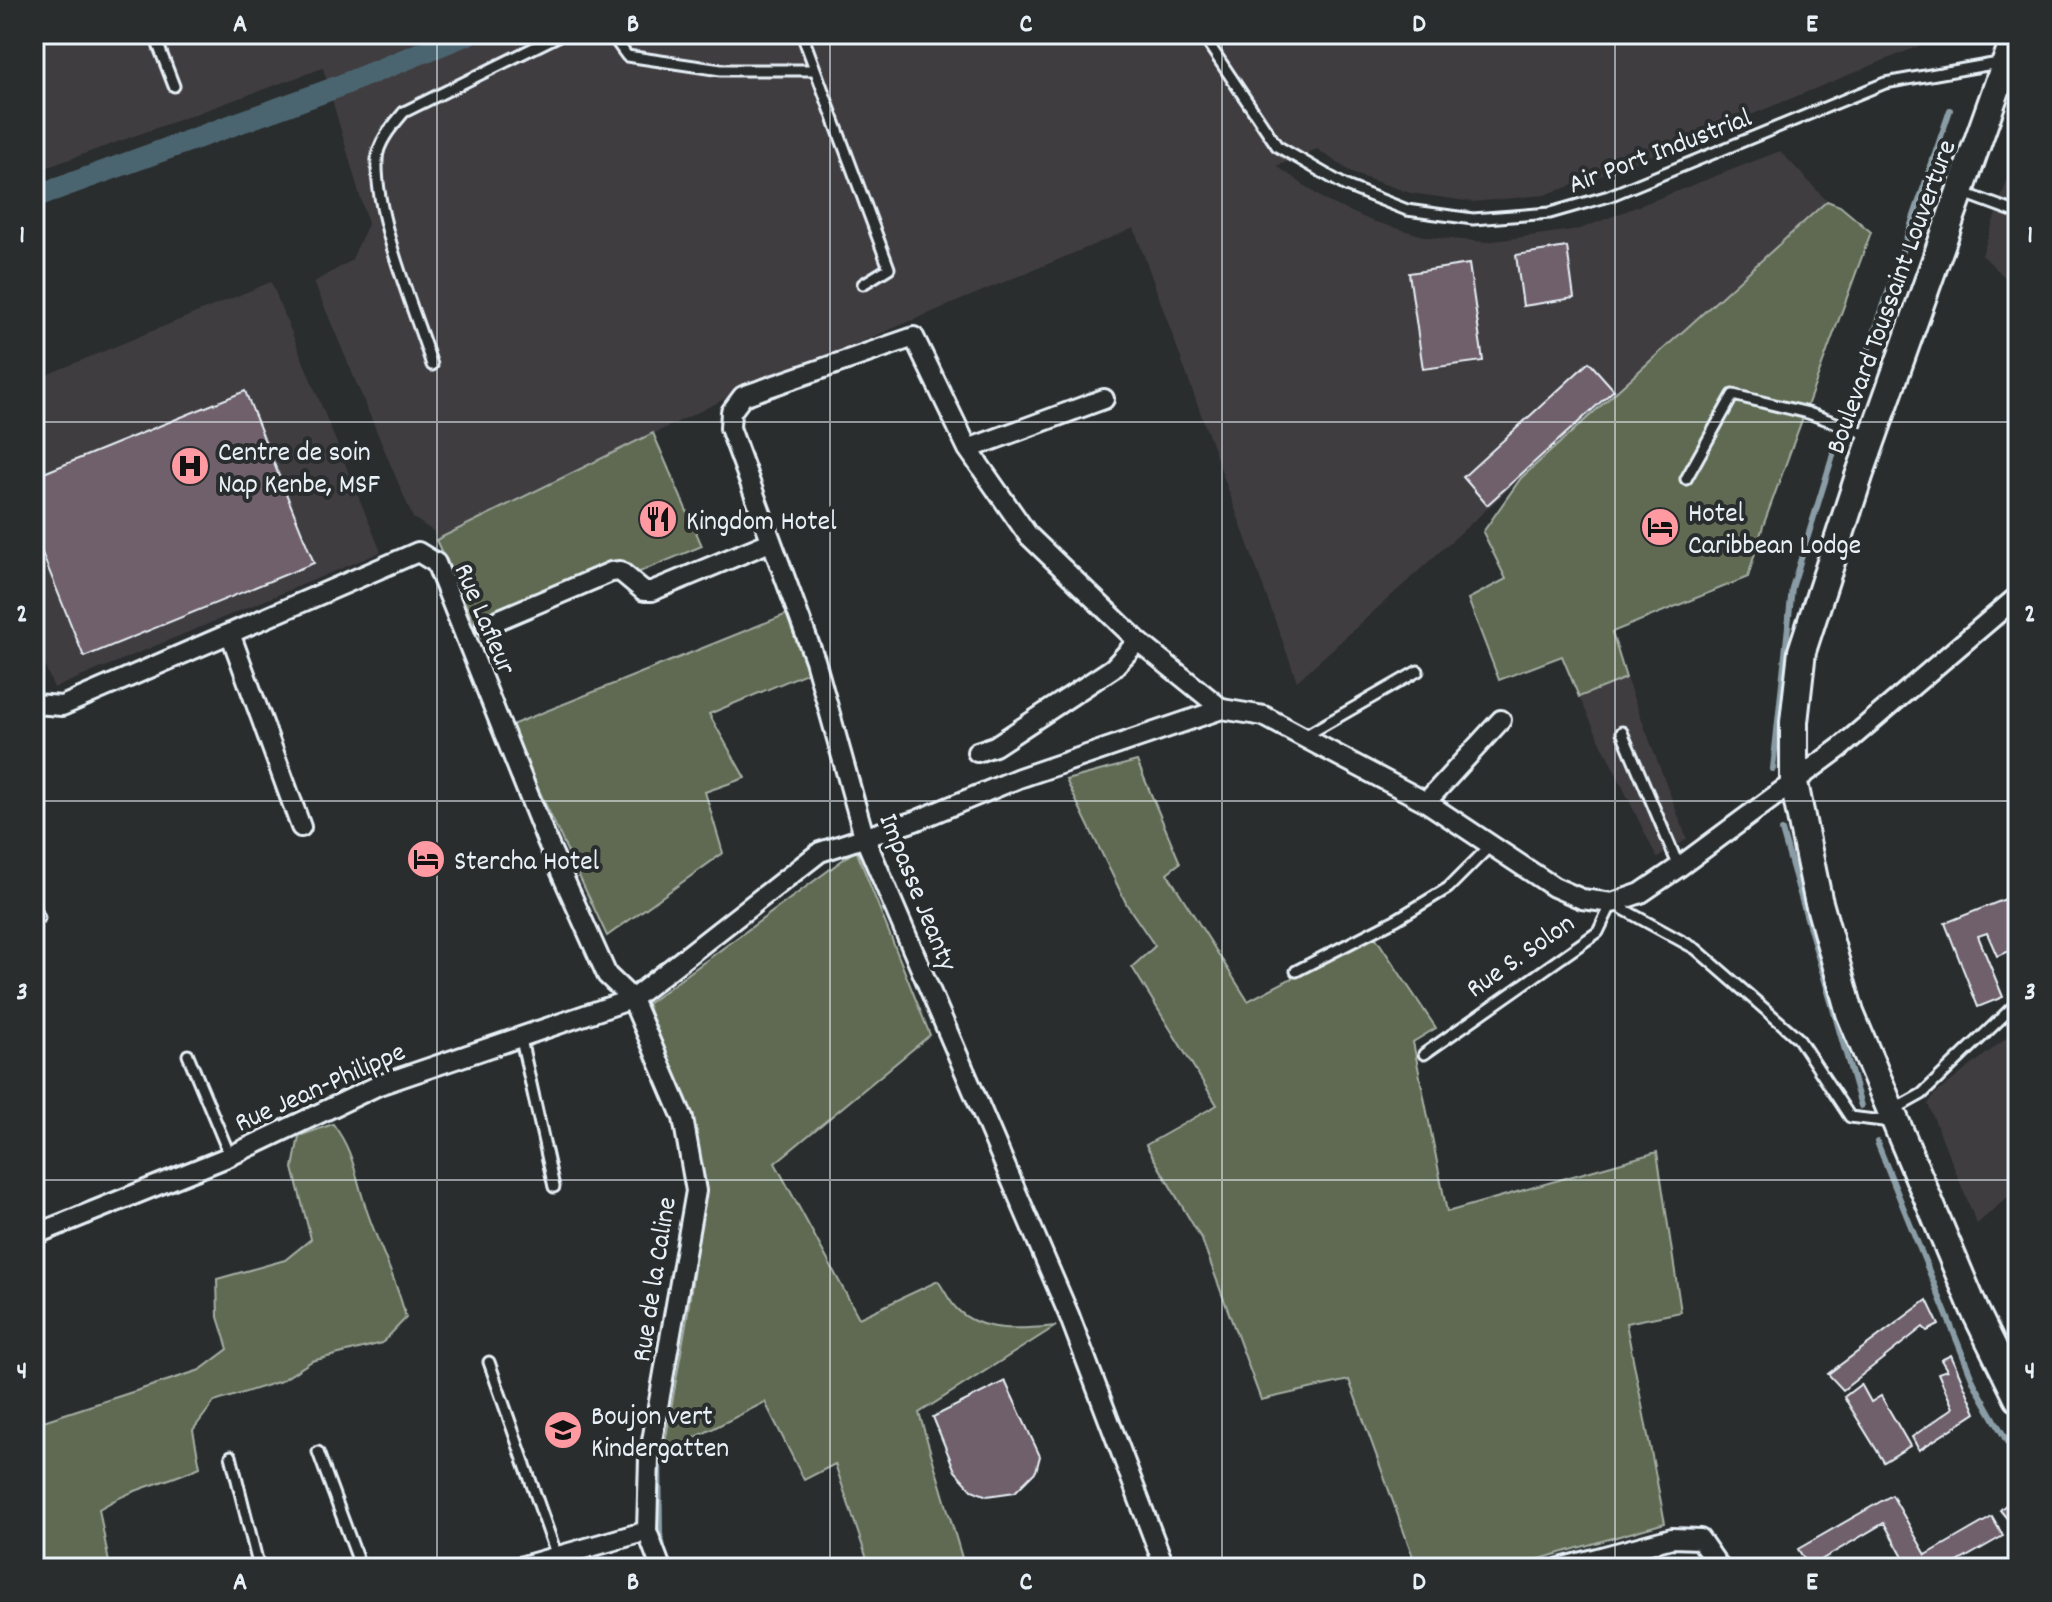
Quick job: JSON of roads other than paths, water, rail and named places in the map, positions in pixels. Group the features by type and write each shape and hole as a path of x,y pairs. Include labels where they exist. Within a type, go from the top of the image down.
{"main road":[{"name":"Boulevard Toussaint Louverture","path":"2016,34 1873,436 1802,651 1794,722 1794,783 1818,899 1850,1013 1975,1311 2018,1398"}],"street":[{"name":"Impasse Jeanty","path":"968,449 914,337 743,396 731,412 730,428 815,660 864,836 1069,1315 1165,1568"},
{"path":"1104,399 968,449 1028,535 1138,641 1222,709"},
{"path":"486,625 611,572 620,571 644,591 652,591 770,542"},
{"name":"Rue Lafleur","path":"34,704 62,706 418,552 436,563 547,841 607,975 632,999"},
{"path":"632,999 820,852 915,821 1019,778 1222,709 1264,716 1426,802 1554,887 1582,899 1612,903 1641,893 1794,783 2018,596"},
{"path":"230,633 301,827"},
{"path":"977,752 995,746 1113,668 1138,641"},
{"path":"1426,802 1501,720"},
{"name":"Rue Jean-Philippe","path":"34,1235 230,1156 379,1085 632,999"},
{"name":"Rue de la Caline","path":"632,999 683,1118 696,1191 649,1458 647,1531"},
{"path":"516,1568 558,1559 647,1531 661,1568"},
{"path":"1560,1568 1672,1538 1700,1539 1720,1568"}],"lane":[{"path":"154,34 174,86"},
{"path":"432,365 384,213 376,158 386,135 404,112 562,34"},
{"path":"611,34 627,56 721,70 815,70"},
{"path":"802,34 889,268 863,284"},
{"name":"Air Port Industrial","path":"1202,34 1277,146 1346,186 1407,210 1473,219 1550,213 1609,196 1885,83 2006,61"},
{"path":"1960,191 2018,213"},
{"path":"1686,479 1733,395 1808,413 1873,436"},
{"path":"1303,737 1418,671"},
{"path":"1622,732 1679,867"},
{"path":"1296,971 1397,919 1448,888 1490,846"},
{"path":"1612,903 1696,949 1798,1038 1850,1117 1893,1116 1922,1094 2018,1002"},
{"name":"Rue S. Solon","path":"1424,1054 1598,932 1612,903"},
{"path":"34,907 39,918"},
{"path":"520,1035 554,1187"},
{"path":"188,1055 230,1156"},
{"path":"489,1362 558,1559"},
{"path":"318,1452 361,1568"},
{"path":"231,1456 259,1568"}],"waterway":[{"path":"34,197 332,89 468,34"},
{"path":"1851,401 1950,110"},
{"path":"1773,769 1792,588 1837,442"},
{"path":"1782,831 1861,1106"},
{"path":"1877,1142 1974,1383 2018,1461"},
{"path":"659,1451 660,1534 665,1555"}],"place":[{"name":"Centre de soin Nap Kenbe, MSF","path":"190,466"},
{"name":"Kingdom Hotel","path":"658,519"},
{"name":"Hotel Caribbean Lodge","path":"1660,527"},
{"name":"Stercha Hotel","path":"426,859"},
{"name":"Boujon vert Kindergatten","path":"563,1430"}]}
